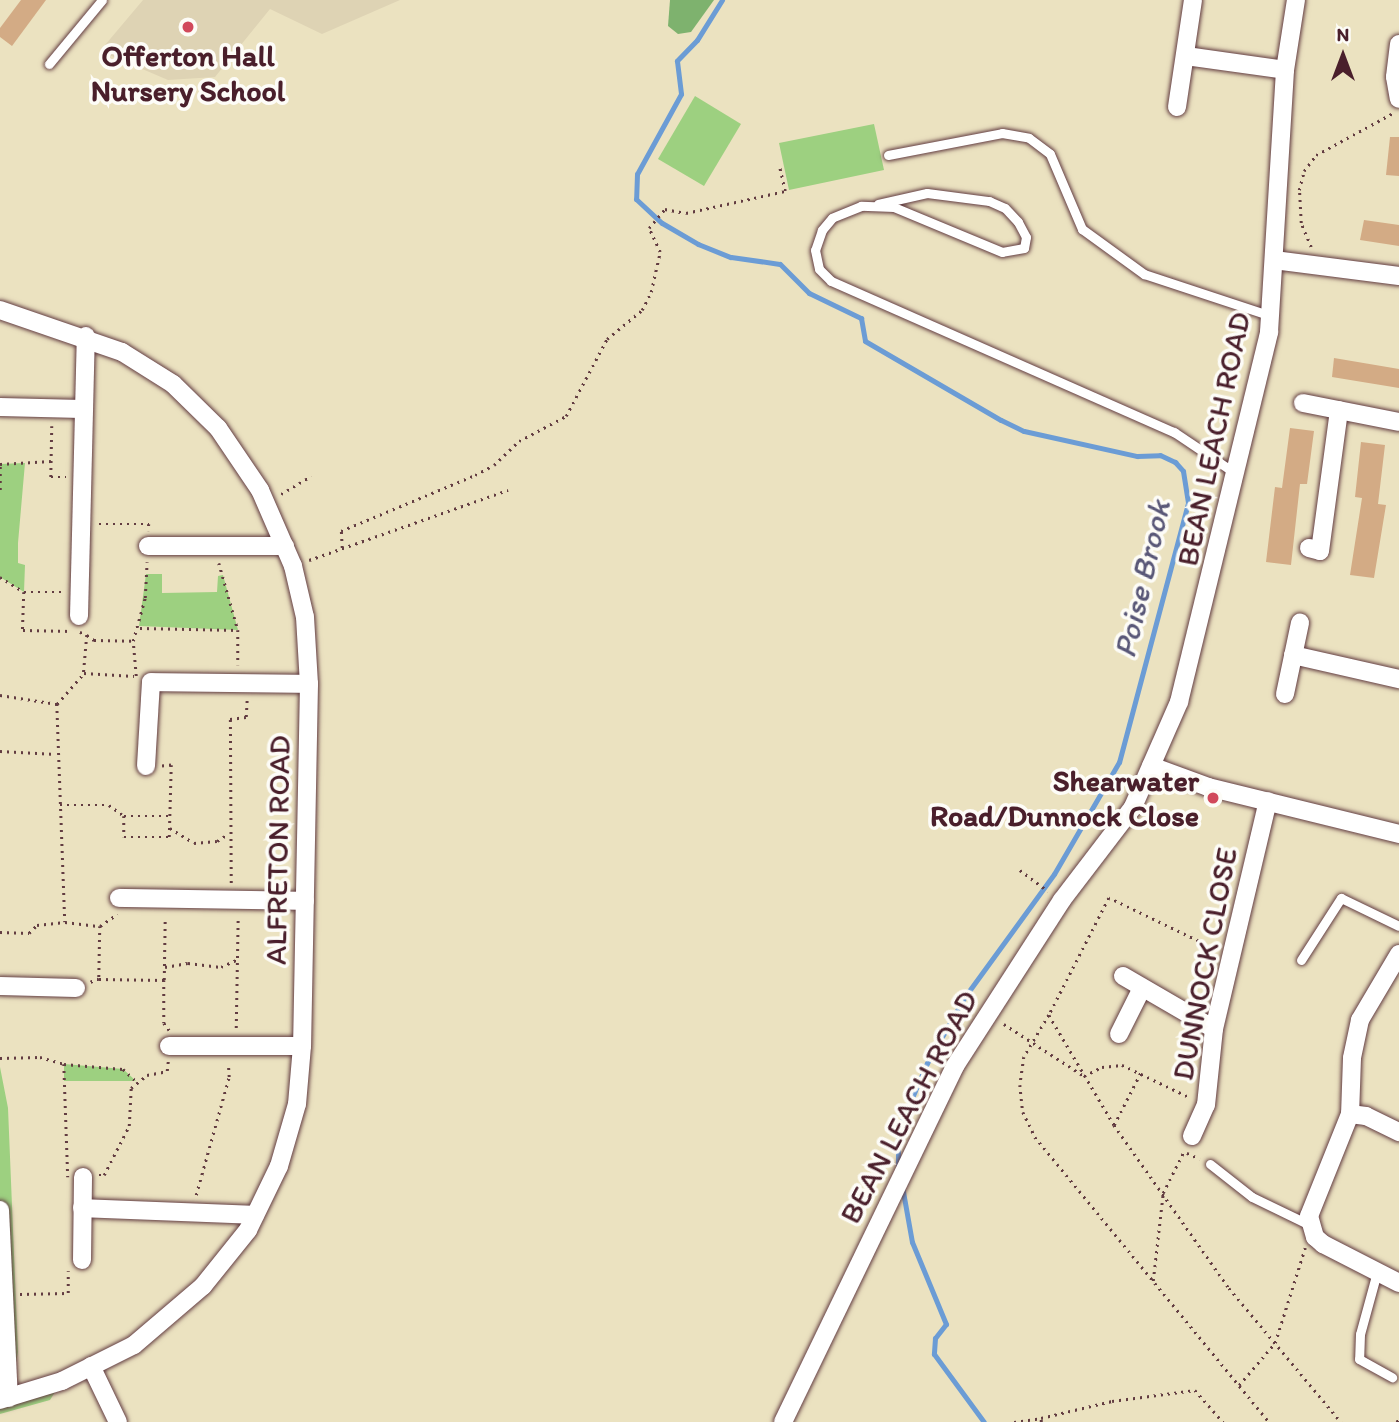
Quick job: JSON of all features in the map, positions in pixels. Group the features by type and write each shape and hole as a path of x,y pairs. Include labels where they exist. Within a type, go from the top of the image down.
{"street":[{"path":"1177,107 1194,0"},
{"name":"BEAN LEACH ROAD","path":"783,1422 914,1148 986,1013 1137,793 1189,668 1237,474 1271,316 1285,70 1296,0"},
{"path":"1399,44 1395,77 1399,99"},
{"path":"1186,56 1285,70"},
{"path":"1274,260 1318,263 1399,276"},
{"name":"ALFRETON ROAD","path":"0,310 86,336 122,352 194,403 239,455 266,502 293,566 305,617 309,684 302,1046 297,1104 279,1166 256,1215 203,1286 134,1345 91,1366 5,1399"},
{"path":"79,624 82,409 86,336"},
{"path":"1303,404 1399,422"},
{"path":"0,407 82,409"},
{"path":"1319,551 1339,410"},
{"path":"148,546 285,546"},
{"path":"1285,694 1300,622"},
{"path":"1293,655 1399,679"},
{"path":"146,766 142,682 309,684"},
{"path":"1150,766 1208,788 1399,834"},
{"name":"DUNNOCK CLOSE","path":"1188,1144 1206,1105 1214,1029 1268,801"},
{"path":"119,898 304,901"},
{"path":"1396,963 1360,1020 1352,1058 1350,1114 1312,1201 1310,1226 1323,1244 1399,1283"},
{"path":"1123,976 1214,1029"},
{"path":"0,986 76,988"},
{"path":"1119,1034 1142,988"},
{"path":"169,1046 302,1046"},
{"path":"1350,1114 1366,1116 1399,1132"},
{"path":"82,1261 83,1177"},
{"path":"82,1208 256,1215"},
{"path":"0,1210 5,1399"},
{"path":"91,1366 118,1422"}],"lane":[{"path":"49,64 102,0"},
{"path":"888,155 1002,134 1030,138 1050,154 1082,229 1144,274 1271,316"},
{"path":"878,204 1002,252 1016,253 1024,248 1026,237 1018,222 1005,208 989,201 927,193 850,208 822,230 815,250 819,269 831,281 1174,432 1237,474"},
{"path":"1301,960 1341,898 1399,926"},
{"path":"1209,1164 1252,1197 1310,1226"},
{"path":"1377,1272 1360,1334 1359,1359 1392,1377"}],"path":[{"path":"1318,263 1301,223 1299,190 1304,171 1316,155 1399,110"},
{"path":"342,548 341,531 475,475 494,465 519,441 566,416 607,339 642,310 651,292 660,252 649,228 665,209 687,213 785,191 779,166"},
{"path":"51,477 52,408"},
{"path":"0,490 0,464 51,461"},
{"path":"266,502 311,476"},
{"path":"293,566 508,490"},
{"path":"82,524 149,524 139,628 133,640 142,682 84,673"},
{"path":"191,1212 229,1077 237,959 235,900 228,834 230,719 246,718 239,630 219,564 220,547"},
{"path":"0,576 24,592 79,593"},
{"path":"24,592 23,629 79,624 94,640 133,640"},
{"path":"139,628 239,630"},
{"path":"65,922 57,704 84,673 87,635"},
{"path":"0,695 57,704"},
{"path":"0,751 57,754"},
{"path":"124,816 124,837 169,836 171,765 146,766"},
{"path":"60,805 109,805 124,816 170,816"},
{"path":"170,828 182,839 204,844 228,834"},
{"path":"1020,870 1053,894"},
{"path":"64,1064 65,1177 104,1175 129,1126 131,1088 136,1080 167,1071 169,1025 164,1023 165,898"},
{"path":"1228,964 1203,941 1179,936 1110,898 1024,1057 1020,1085 1023,1112 1035,1137 1269,1422"},
{"path":"0,932 29,933 37,925 65,922 100,926 99,979"},
{"path":"165,967 188,963 221,967 237,959"},
{"path":"76,988 77,982 99,979 164,980"},
{"path":"986,1013 1084,1076"},
{"path":"1049,1015 1114,1125 1229,1288 1340,1422"},
{"path":"0,1058 40,1057 64,1064 123,1069 136,1080"},
{"path":"1084,1076 1113,1064 1141,1072 1206,1105"},
{"path":"1114,1125 1141,1072"},
{"path":"1153,1281 1163,1193 1188,1144 1209,1164"},
{"path":"1269,1422 1239,1385 1275,1343 1310,1226"},
{"path":"3,1300 68,1293 68,1261 82,1261"},
{"path":"1014,1422 1041,1420 1112,1401 1195,1390 1223,1422"},
{"path":"1397,1422 1399,1417"}],"shaded area":[{"name":"Offerton Hall Nursery School","path":"143,0 400,0 322,34 270,9 215,77 168,80 100,51"}],"green space":[{"path":"670,0 714,0 691,32 678,34 668,26"},
{"path":"695,96 741,124 704,186 658,159"},
{"path":"874,124 884,170 789,190 779,143"},
{"path":"25,463 18,543 18,563 25,565 24,592 0,577 0,464"},
{"path":"146,574 162,574 162,593 217,592 218,576 223,575 238,630 139,626"},
{"path":"64,1064 123,1069 136,1081 64,1081"},
{"path":"0,1067 8,1108 18,1352 10,1397 62,1381 50,1400 0,1414"}],"building":[{"path":"21,0 46,0 12,46 0,37 0,28"},
{"path":"1390,137 1399,137 1399,176 1386,175"},
{"path":"1364,220 1399,225 1399,246 1360,240"},
{"path":"1334,358 1399,369 1399,388 1332,377"},
{"path":"1290,428 1314,431 1307,484 1300,484 1291,565 1266,562 1275,487 1282,488"},
{"path":"1361,442 1385,445 1378,504 1386,505 1374,578 1350,575 1362,498 1355,497"}],"waterway":[{"name":"Poise Brook","path":"722,0 697,40 677,61 681,94 637,174 636,199 662,223 698,244 731,257 780,264 809,293 861,318 865,341 1001,420 1024,431 1137,456 1160,455 1175,462 1183,471 1188,503 1119,762 1054,874 964,998 927,1063 898,1130 898,1173"},
{"name":"Poise Brook","path":"902,1186 912,1242 946,1324 935,1338 934,1354 984,1422"}],"place":[{"name":"Offerton Hall Nursery School","path":"188,27"},
{"name":"Shearwater Road/Dunnock Close","path":"1213,798"}]}
